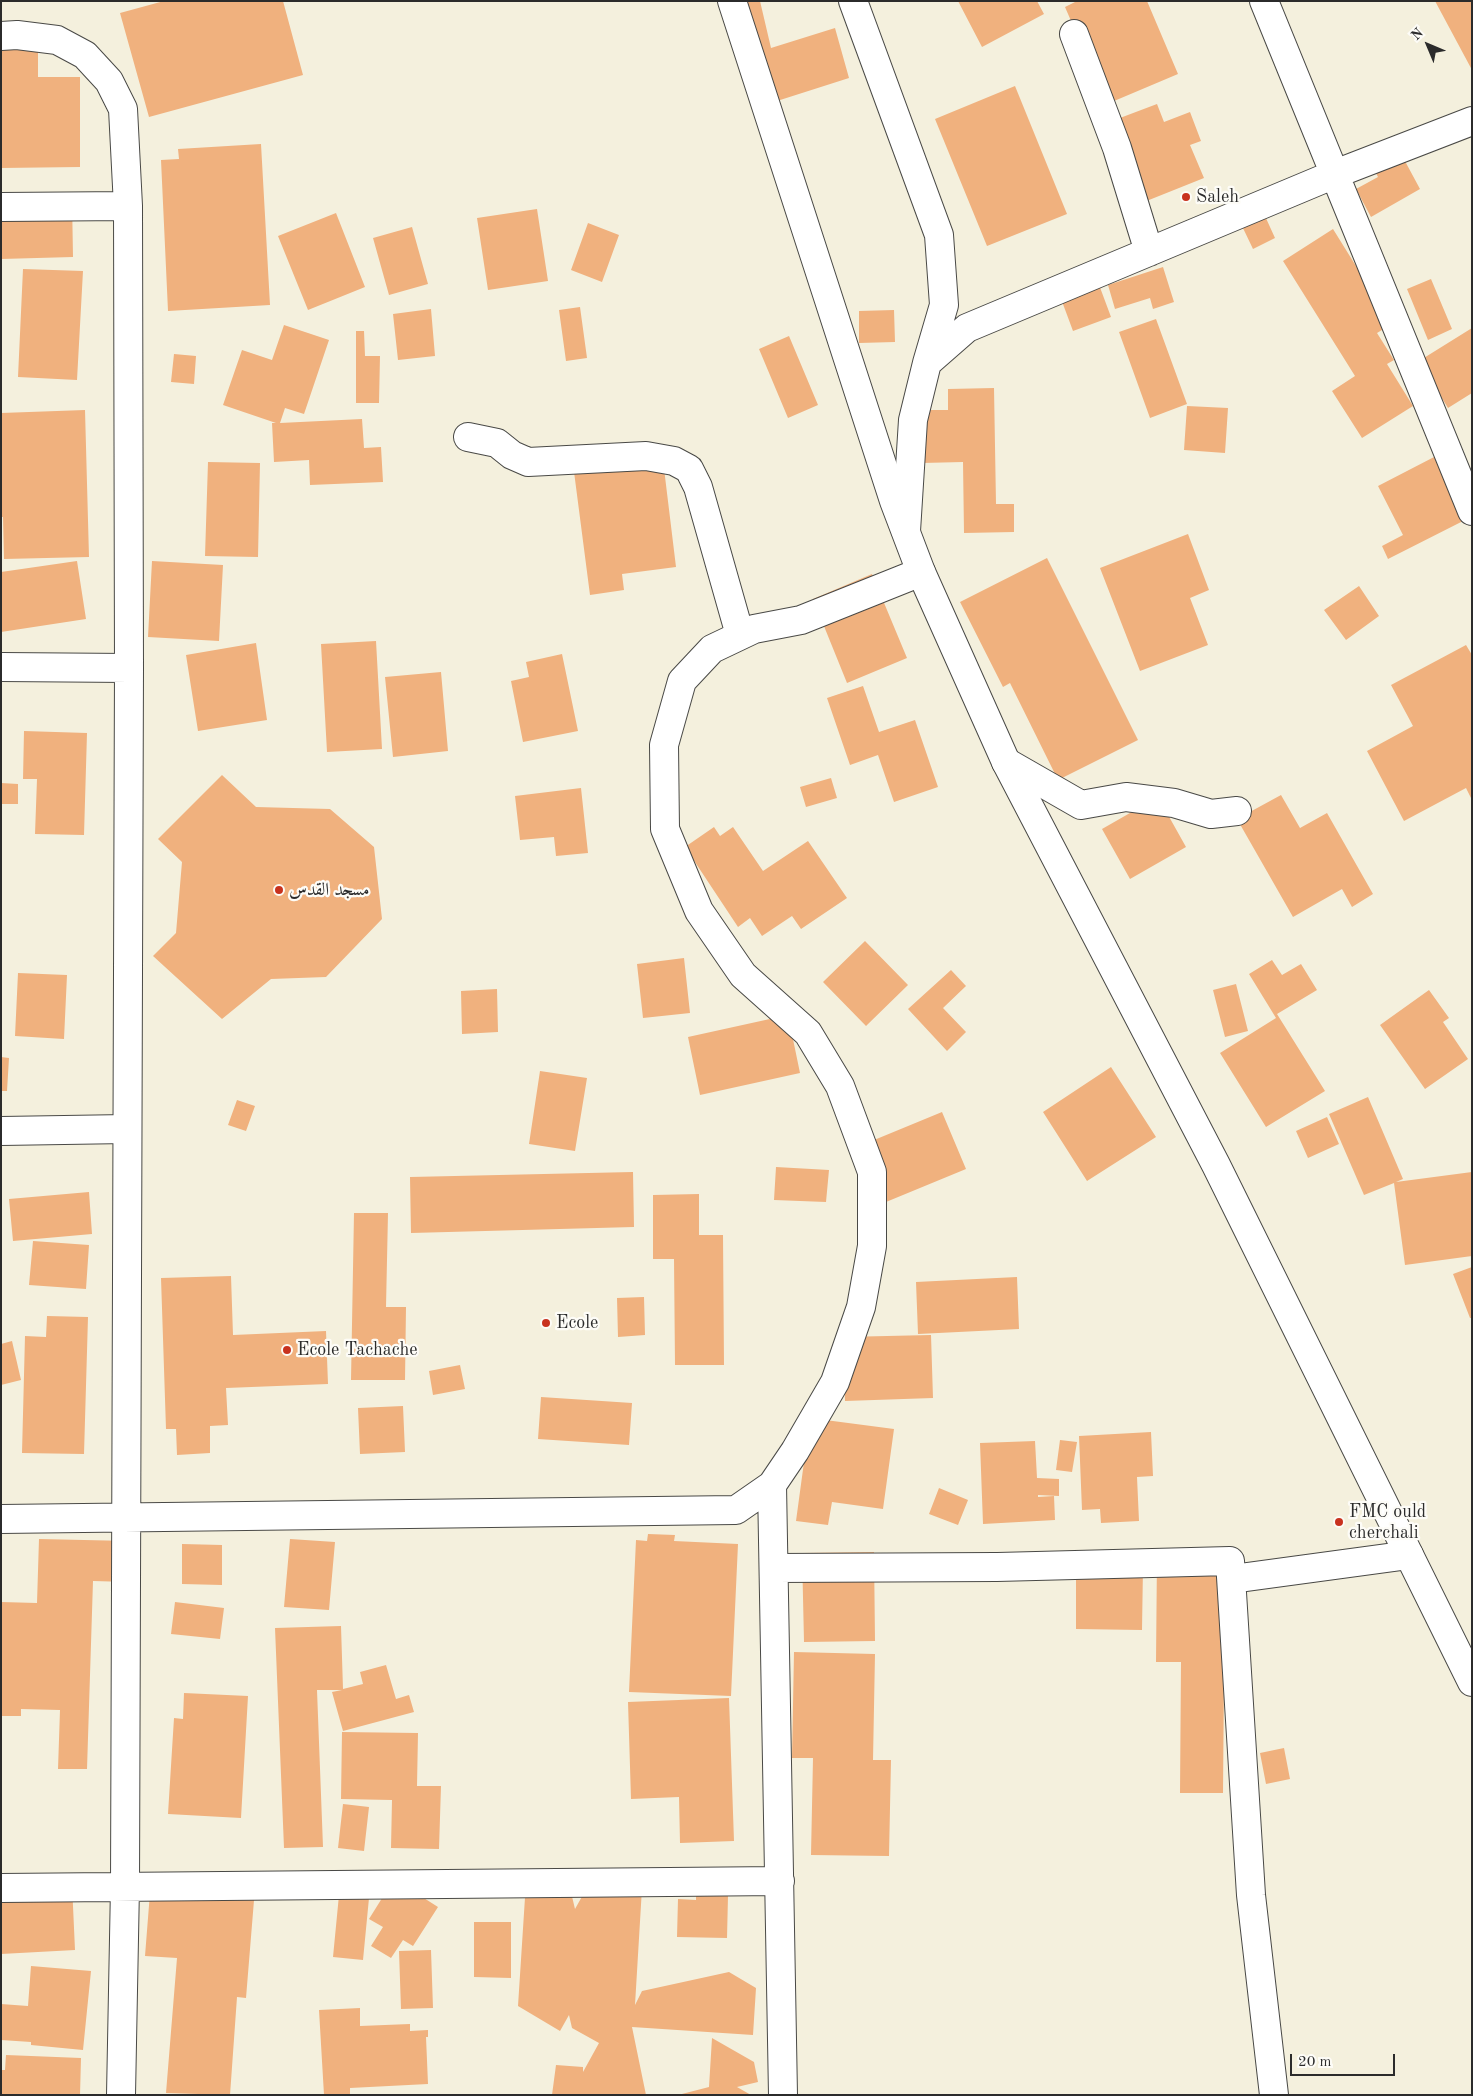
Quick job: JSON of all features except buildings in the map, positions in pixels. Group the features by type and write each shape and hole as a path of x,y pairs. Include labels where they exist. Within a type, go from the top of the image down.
{"street":[{"path":"732,1 894,501 921,572 1006,762 1216,1165 1472,1682"},
{"path":"853,1 939,236 944,305 913,420 906,531"},
{"path":"1264,1 1472,511"},
{"path":"1074,34 1117,148 1149,252"},
{"path":"1,36 16,35 58,40 85,55 109,81 123,109 128,206 129,668 125,1886 120,2095"},
{"path":"927,363 967,328 1335,174 1472,121"},
{"path":"1,207 128,206"},
{"path":"468,437 497,443 512,455 528,462 646,456 674,461 689,469 698,487 740,635"},
{"path":"1,1519 736,1510 772,1485 795,1451 835,1382 861,1307 872,1246 872,1172 840,1086 808,1033 743,975 698,911 665,829 664,745 682,681 712,648 754,629 800,620 921,572"},
{"path":"1,666 129,668"},
{"path":"1006,762 1081,805 1126,797 1174,803 1211,814 1237,811"},
{"path":"1,1131 128,1129"},
{"path":"772,1485 783,2095"},
{"path":"1232,1579 1410,1556"},
{"path":"774,1568 997,1566 1230,1560 1251,1895 1274,2095"},
{"path":"1,1888 780,1881"}],"place":[{"name":"Saleh","path":"1186,197"},
{"name":"مسجد القدس","path":"279,890"},
{"name":"Ecole","path":"546,1323"},
{"name":"Ecole Tachache","path":"287,1350"},
{"name":"FMC ould cherchali","path":"1339,1522"}]}
